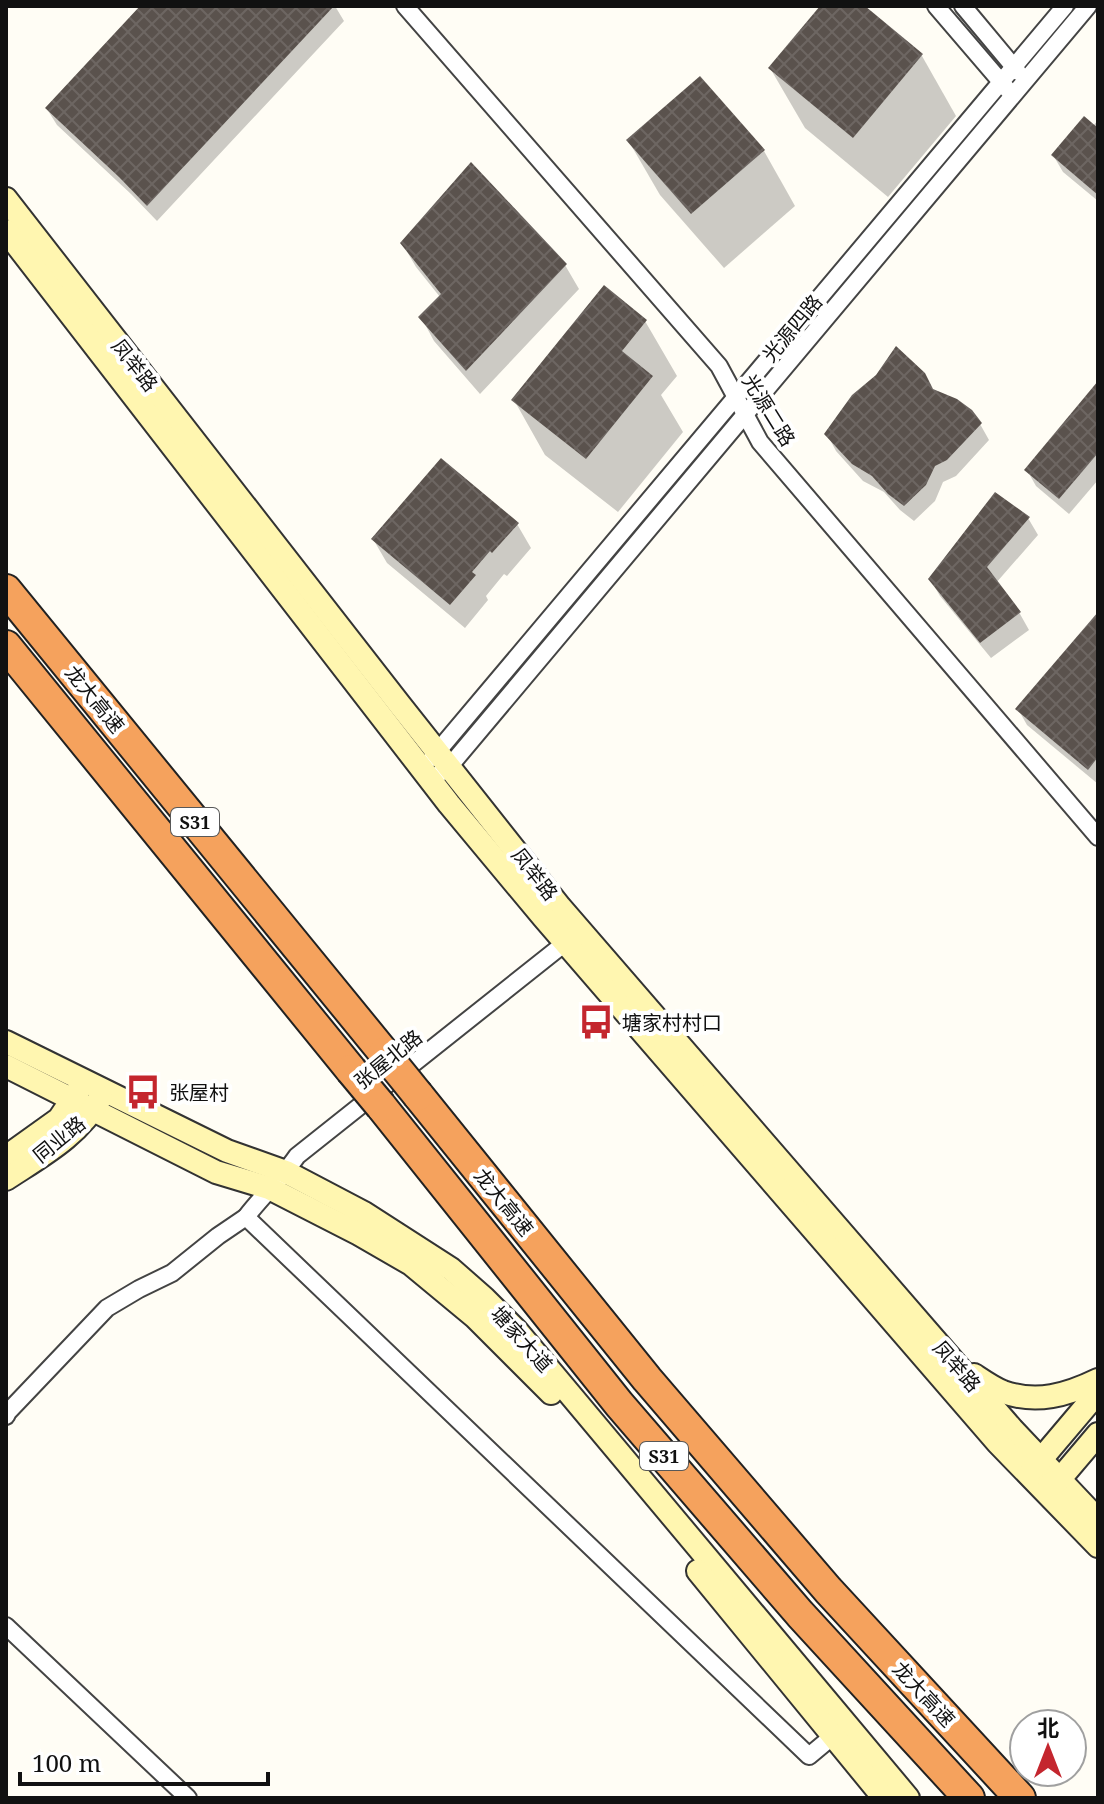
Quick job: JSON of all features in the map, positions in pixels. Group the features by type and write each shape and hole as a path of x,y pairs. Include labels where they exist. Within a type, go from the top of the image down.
{"highway":[{"name":"龙大高速","path":"6,590 647,1379 828,1590 1008,1785"},
{"name":"龙大高速","path":"6,646 619,1404 800,1614 967,1795"}],"street":[{"name":"光源二路","path":"405,6 719,366 760,442 1098,837"},
{"path":"936,6 1001,82 1018,90 1020,75 963,6"},
{"name":"光源四路","path":"434,766 736,397 1065,6"},
{"name":"光源四路","path":"434,766 745,415 1088,6"},
{"name":"凤举路","path":"6,199 434,766 449,804 565,943 998,1443 1098,1520"},
{"name":"凤举路","path":"6,231 434,766 948,1355 1098,1546"},
{"name":"张屋北路","path":"6,1416 107,1308 172,1273 246,1217 297,1156 565,943"},
{"name":"塘家大道","path":"6,1042 216,1172 269,1188 359,1234 411,1264 445,1290 548,1389 884,1798"},
{"name":"塘家大道","path":"6,1066 286,1172 364,1213 451,1269 517,1331 908,1798"},
{"name":"同业路","path":"6,1157 89,1095"},
{"name":"同业路","path":"6,1179 78,1128 89,1095"},
{"path":"246,1217 809,1756 833,1736"},
{"path":"948,1355 1002,1392 1039,1398 1072,1393 1098,1380"},
{"path":"1042,1475 1098,1392"},
{"path":"1042,1475 1098,1434"},
{"path":"6,1626 188,1798"}],"building":[{"path":"140,6 334,6 147,206 45,108"},
{"path":"820,6 865,6 923,54 853,138 768,68"},
{"path":"700,76 765,150 691,214 626,140"},
{"path":"1084,116 1098,128 1098,195 1051,155"},
{"path":"471,162 567,264 466,371 418,317 441,294 400,243"},
{"path":"604,285 647,320 622,351 653,376 586,459 511,400"},
{"path":"896,346 925,373 933,389 957,399 972,410 982,423 947,460 935,466 926,485 904,506 872,476 852,464 824,434 852,395 876,375"},
{"path":"1098,381 1098,453 1059,499 1024,470"},
{"path":"441,458 519,523 472,572 476,575 450,605 371,539"},
{"path":"995,492 1030,517 987,567 1021,612 980,643 928,579"},
{"path":"1098,612 1098,757 1088,770 1015,709"}],"place":[{"name":"塘家村村口","path":"596,1022"},
{"name":"张屋村","path":"143,1092"}]}
